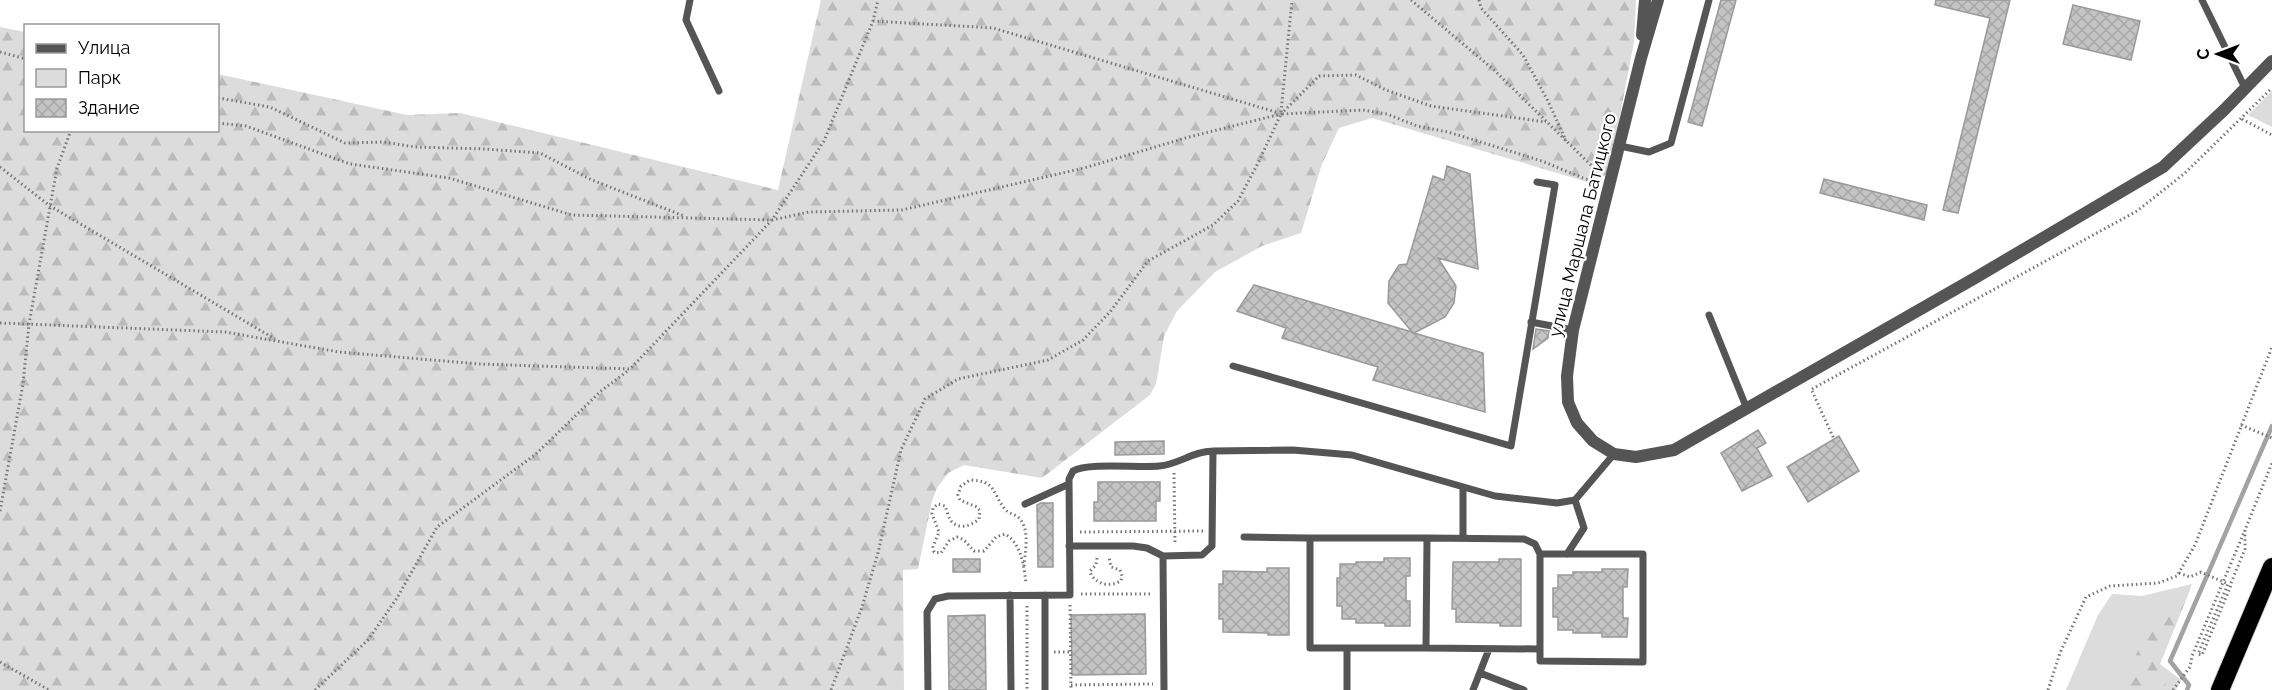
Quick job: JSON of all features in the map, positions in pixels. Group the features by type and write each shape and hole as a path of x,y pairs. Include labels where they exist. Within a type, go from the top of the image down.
{"highway":[{"path":"2220,690 2272,567"}],"street":[{"name":"улица Маршала Батицкого","path":"1641,58 1645,0"},
{"name":"улица Маршала Батицкого","path":"1614,454 1593,441 1577,423 1568,402 1567,376 1573,330 1641,58 1658,0"},
{"path":"1614,454 1636,457 1674,450 1965,284 2163,167 2272,61"}],"lane":[{"path":"690,0 686,20 720,91"},
{"path":"1620,146 1649,152 1671,143 1709,0"},
{"path":"2202,0 2246,88"},
{"path":"1233,366 1511,446 1555,185 1537,182"},
{"path":"1710,315 1747,409"},
{"path":"1532,322 1573,330"},
{"path":"927,690 927,612 931,602 940,596 1070,595 1069,484 1071,474 1078,468 1156,467 1174,463 1200,452 1293,450 1352,455 1495,496 1557,504 1575,500 1614,454"},
{"path":"1069,546 1142,547 1163,556 1207,553 1212,546 1214,531 1213,451"},
{"path":"1025,504 1045,499 1069,484"},
{"path":"1463,487 1463,538"},
{"path":"1567,554 1584,528 1575,500"},
{"path":"1244,537 1524,539 1535,544 1540,554 1540,662 1643,662 1643,554 1540,554"},
{"path":"1310,538 1310,648 1540,649"},
{"path":"1426,648 1427,538"},
{"path":"1163,556 1164,687"},
{"path":"1010,595 1011,690"},
{"path":"1045,595 1045,690"},
{"path":"1347,648 1347,690"},
{"path":"1473,690 1489,649"},
{"path":"1480,673 1524,690"}],"path":[{"path":"315,690 368,640 397,598 437,527 536,454 601,391 630,369 772,220 824,141 873,21 878,0"},
{"path":"831,690 862,607 878,553 901,450 925,399 958,379 1048,360 1083,340 1110,312 1148,261 1213,225 1238,201 1281,114 1292,0"},
{"path":"1411,0 1494,70 1609,183"},
{"path":"1479,0 1481,8 1522,55 1548,101 1568,145"},
{"path":"873,21 993,28 1281,114"},
{"path":"0,52 24,58"},
{"path":"1281,114 1319,76 1356,75 1386,90 1431,106 1546,122"},
{"path":"219,98 270,107 345,143 384,142 415,147 485,148 540,153 592,180 688,218"},
{"path":"2224,110 2272,135"},
{"path":"219,123 246,126 350,164 449,178 572,215 772,220 808,212 902,210 1084,168 1189,137 1281,114 1363,111 1387,114 1417,126 1448,132 1542,161 1585,179 1609,183"},
{"path":"0,512 23,384 29,324 57,168 70,132"},
{"path":"0,167 50,206 278,341"},
{"path":"0,323 225,332 339,352 479,364 630,369"},
{"path":"2048,690 2060,653 2086,597 2110,586 2158,583 2177,576 2179,573 2195,545 2272,347"},
{"path":"1812,392 1834,439"},
{"path":"2241,425 2272,438"},
{"path":"1174,463 1175,555"},
{"path":"2173,690 2188,671 2272,463"},
{"path":"1024,566 1019,552 1010,537 1005,534 998,535 984,551 974,551 964,540 957,537 949,541 941,553 936,553 933,547 939,529 933,517 933,508 938,504 945,506 950,520 956,525 973,524 979,519 980,510 960,500 958,495 961,486 970,480 987,484 998,495 1005,509 1017,516 1023,525 1026,540 1024,566 1027,690"},
{"path":"2179,573 2190,577 2201,572 2228,584 2198,654 2202,655 2245,549 2245,530"},
{"path":"1069,532 1214,531"},
{"path":"1097,546 1097,562 1090,571 1091,575 1101,583 1111,585 1121,581 1122,576 1121,572 1113,569 1110,564 1109,546"},
{"path":"1071,690 1070,595 1164,594"},
{"path":"0,662 49,690"},
{"path":"1071,685 1164,687"}],"green space":[{"path":"821,0 1636,0 1634,42 1609,172 1594,184 1372,118 1339,128 1322,164 1301,233 1262,246 1215,272 1177,311 1164,336 1156,384 1150,395 1042,478 964,465 948,473 937,488 932,501 918,569 903,570 904,690 0,690 0,27 24,32 24,132 219,132 219,74 407,115 460,113 778,190"},
{"path":"2272,91 2272,127 2248,115"},
{"path":"2192,584 2160,664 2181,680 2176,690 2066,690 2098,615 2112,594 2142,596"},
{"path":"2190,590 2160,664 2166,674 2165,690 2124,690 2127,688 2129,670 2156,612 2166,599"}],"building":[{"path":"1721,0 1736,0 1702,126 1688,122"},
{"path":"1936,0 2010,0 1958,213 1943,210 1990,18 1935,5"},
{"path":"2073,5 2140,21 2131,60 2063,44"},
{"path":"1447,166 1470,174 1478,269 1438,258 1456,286 1454,303 1445,317 1414,333 1483,353 1485,412 1373,380 1378,367 1282,338 1286,328 1237,311 1254,285 1412,332 1388,303 1389,281 1399,265 1407,264 1433,176 1444,180"},
{"path":"1824,179 1927,205 1924,220 1820,193"},
{"path":"1536,329 1549,331 1548,338 1533,349"},
{"path":"1758,430 1766,443 1757,448 1772,476 1742,491 1721,453"},
{"path":"1839,436 1859,471 1808,502 1787,467"},
{"path":"1164,441 1164,454 1115,455 1115,442"},
{"path":"1098,482 1160,482 1160,501 1156,501 1156,521 1094,521 1094,502 1098,502"},
{"path":"1053,503 1053,567 1038,567 1037,505"},
{"path":"1384,558 1410,558 1410,576 1406,576 1406,601 1410,601 1410,626 1385,626 1385,623 1356,623 1356,619 1342,619 1342,606 1337,606 1337,578 1340,578 1340,564 1384,562"},
{"path":"953,559 980,559 980,572 953,572"},
{"path":"1499,559 1521,559 1521,626 1456,622 1456,609 1452,609 1453,562 1499,562"},
{"path":"1267,568 1289,568 1289,635 1223,632 1223,619 1219,619 1219,584 1223,584 1223,571 1267,572"},
{"path":"1602,569 1628,569 1627,587 1623,587 1623,618 1628,618 1627,637 1602,637 1602,633 1573,633 1573,630 1558,630 1558,617 1553,617 1553,588 1558,588 1558,575 1573,575 1573,572 1602,572"},
{"path":"1145,614 1146,674 1072,675 1071,615"},
{"path":"985,615 986,690 949,690 948,616"}],"waterway":[{"path":"2187,690 2189,685 2170,661 2272,426"}]}
